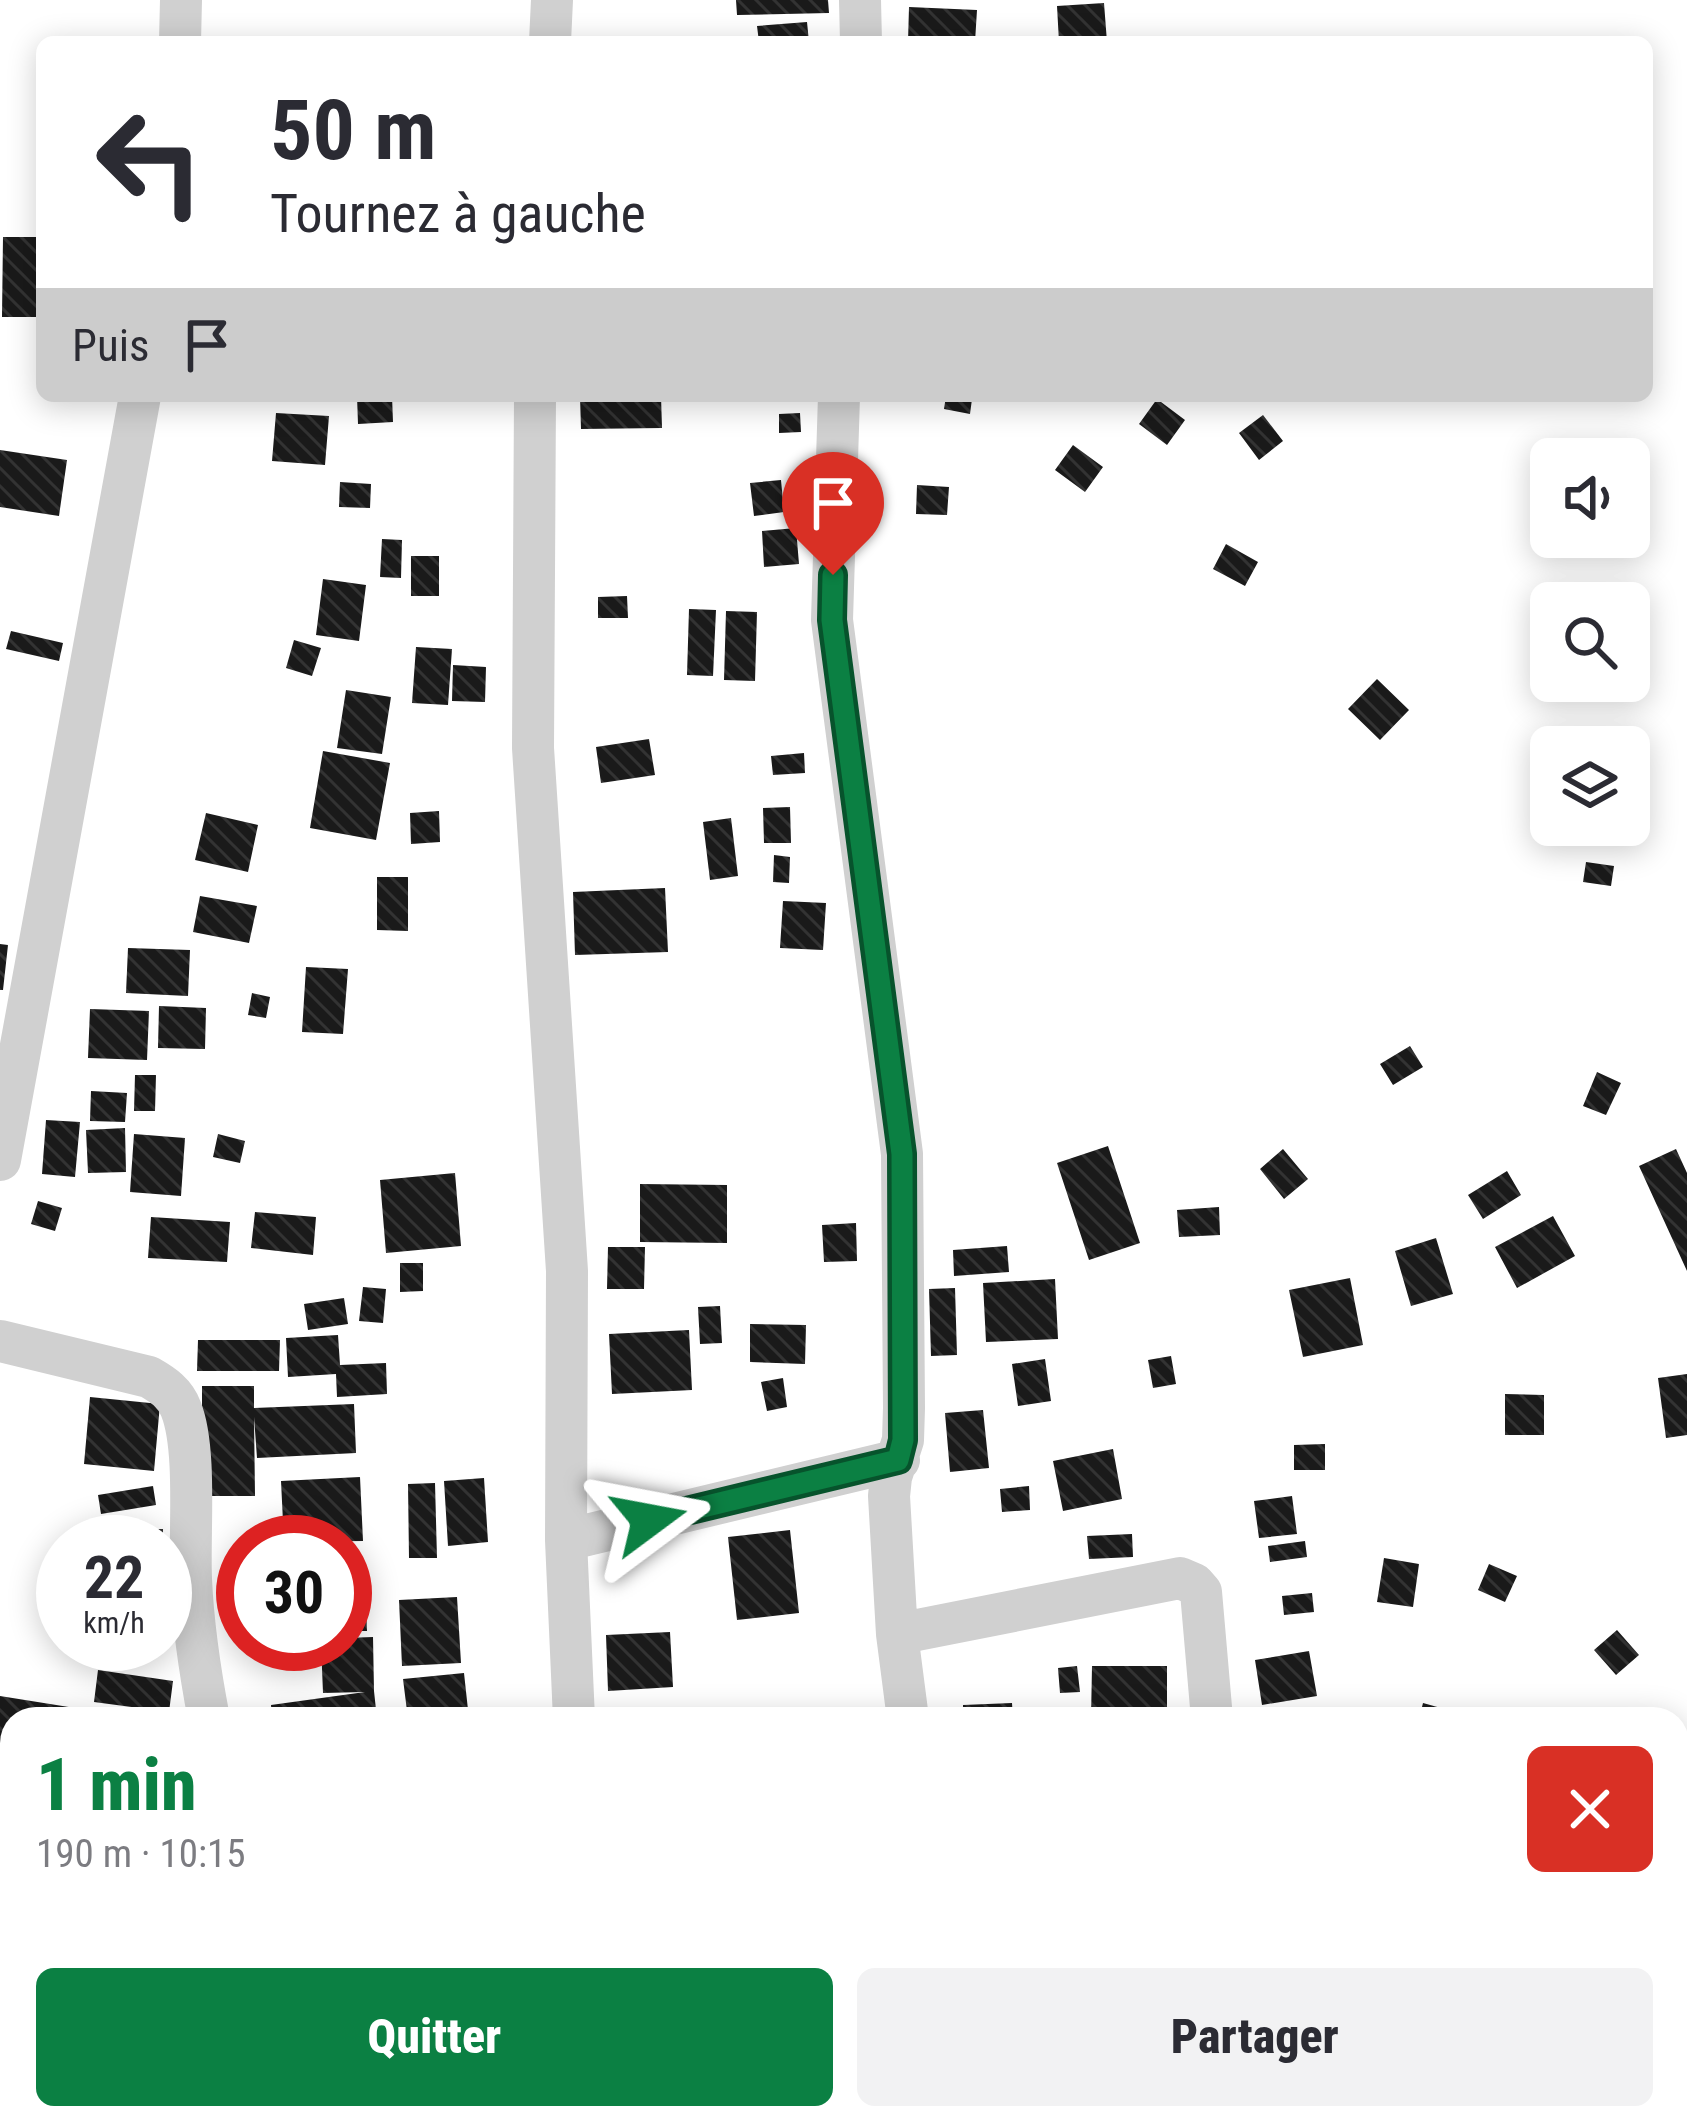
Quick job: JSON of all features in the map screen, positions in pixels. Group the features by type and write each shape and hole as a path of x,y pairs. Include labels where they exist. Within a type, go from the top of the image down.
{"street":[{"path":"180,36 182,0"},
{"path":"550,36 552,0"},
{"path":"860,0 861,36"},
{"path":"0,1160 139,402"},
{"path":"535,402 533,748 567,1271 566,1540 573,1707"},
{"path":"839,402 832,620 902,1154 903,1440 889,1496 907,1707"},
{"path":"0,1340 148,1377 166,1386 181,1407 187,1436 198,1664 207,1707"},
{"path":"566,1540 898,1460"},
{"path":"898,1634 1180,1578 1201,1592 1211,1707"}],"building":[{"path":"736,0 828,0 829,13 737,15"},
{"path":"1104,3 1107,36 1059,36 1057,6"},
{"path":"909,7 977,10 975,36 908,36"},
{"path":"807,22 808,36 758,36 757,26"},
{"path":"3,237 36,237 36,317 2,317"},
{"path":"357,402 392,402 393,422 358,424"},
{"path":"580,402 661,402 662,428 581,429"},
{"path":"945,402 972,402 970,414 944,409"},
{"path":"1155,402 1185,420 1167,445 1139,424"},
{"path":"276,413 329,416 325,465 272,461"},
{"path":"800,413 801,432 779,433 779,414"},
{"path":"1263,415 1283,441 1259,460 1239,433"},
{"path":"1073,445 1103,467 1085,492 1055,470"},
{"path":"0,450 67,460 59,516 0,507"},
{"path":"781,480 784,512 754,516 750,483"},
{"path":"340,482 371,484 370,508 339,507"},
{"path":"917,485 949,487 947,515 916,514"},
{"path":"796,528 799,564 764,567 762,531"},
{"path":"382,539 402,540 401,578 380,577"},
{"path":"1226,544 1258,562 1245,586 1213,569"},
{"path":"411,556 439,556 439,596 411,596"},
{"path":"323,579 366,585 359,641 316,635"},
{"path":"627,596 628,618 598,618 598,597"},
{"path":"689,609 716,610 713,676 687,675"},
{"path":"726,611 757,612 755,681 724,680"},
{"path":"11,631 63,643 59,661 6,649"},
{"path":"294,640 321,648 312,676 286,668"},
{"path":"416,647 452,649 448,705 412,703"},
{"path":"453,665 486,667 485,702 452,701"},
{"path":"1377,679 1409,710 1380,740 1348,709"},
{"path":"346,690 391,697 382,754 337,748"},
{"path":"649,739 655,775 601,783 596,747"},
{"path":"323,751 390,763 376,840 310,828"},
{"path":"804,753 805,773 773,775 771,756"},
{"path":"790,807 791,843 764,843 763,808"},
{"path":"439,811 440,842 411,844 410,813"},
{"path":"206,813 258,825 248,872 195,860"},
{"path":"731,818 738,876 710,880 703,822"},
{"path":"774,855 790,857 789,883 773,882"},
{"path":"1586,862 1614,866 1611,886 1583,882"},
{"path":"377,877 408,877 408,931 377,930"},
{"path":"665,888 668,952 575,955 573,892"},
{"path":"200,896 257,906 249,943 193,932"},
{"path":"783,901 826,903 823,950 780,948"},
{"path":"0,944 8,945 3,990 0,990"},
{"path":"128,948 190,950 188,996 126,993"},
{"path":"306,967 348,969 343,1034 302,1032"},
{"path":"252,993 270,997 266,1018 248,1015"},
{"path":"159,1006 206,1008 205,1049 158,1048"},
{"path":"90,1009 149,1011 147,1060 88,1058"},
{"path":"1410,1046 1423,1067 1393,1085 1380,1064"},
{"path":"1597,1072 1621,1083 1606,1115 1583,1106"},
{"path":"135,1075 156,1075 155,1111 134,1111"},
{"path":"91,1091 127,1093 125,1122 90,1121"},
{"path":"46,1120 80,1122 75,1177 42,1174"},
{"path":"125,1128 126,1172 88,1173 86,1130"},
{"path":"134,1134 185,1138 181,1196 130,1192"},
{"path":"218,1134 245,1141 240,1163 213,1157"},
{"path":"1108,1146 1140,1243 1089,1260 1057,1163"},
{"path":"1283,1149 1308,1179 1284,1199 1260,1169"},
{"path":"1676,1149 1687,1173 1687,1271 1639,1166"},
{"path":"1507,1171 1521,1195 1483,1219 1468,1195"},
{"path":"455,1173 461,1246 386,1253 380,1180"},
{"path":"640,1184 727,1185 727,1243 640,1242"},
{"path":"38,1201 62,1208 55,1231 31,1224"},
{"path":"1219,1207 1220,1235 1179,1237 1177,1210"},
{"path":"255,1212 316,1217 313,1255 251,1248"},
{"path":"1553,1216 1575,1256 1517,1288 1495,1247"},
{"path":"151,1217 230,1222 227,1262 148,1258"},
{"path":"856,1223 857,1261 824,1262 822,1225"},
{"path":"1436,1238 1453,1294 1411,1306 1395,1251"},
{"path":"1007,1246 1009,1272 954,1276 953,1250"},
{"path":"608,1247 645,1247 644,1289 607,1289"},
{"path":"400,1263 423,1263 423,1291 400,1292"},
{"path":"1350,1278 1363,1345 1303,1357 1289,1290"},
{"path":"1055,1279 1058,1339 986,1342 983,1283"},
{"path":"363,1287 386,1289 383,1323 359,1321"},
{"path":"955,1288 957,1355 931,1356 929,1289"},
{"path":"344,1298 348,1324 308,1330 304,1304"},
{"path":"720,1306 722,1343 700,1344 698,1307"},
{"path":"750,1324 806,1325 805,1364 750,1362"},
{"path":"689,1330 692,1390 612,1394 609,1334"},
{"path":"338,1335 340,1365 386,1363 387,1394 337,1397 336,1374 288,1377 286,1338"},
{"path":"198,1340 280,1340 279,1371 197,1371"},
{"path":"1171,1356 1176,1384 1153,1388 1148,1360"},
{"path":"1045,1359 1051,1401 1018,1406 1012,1364"},
{"path":"1687,1374 1687,1435 1666,1438 1658,1378"},
{"path":"783,1378 787,1407 767,1411 761,1382"},
{"path":"202,1386 254,1386 254,1408 354,1404 356,1453 257,1458 254,1417 255,1496 202,1496"},
{"path":"1505,1394 1544,1395 1544,1435 1505,1435"},
{"path":"90,1397 160,1404 154,1471 84,1464"},
{"path":"983,1410 989,1468 950,1472 945,1413"},
{"path":"1325,1444 1325,1470 1294,1470 1294,1445"},
{"path":"1113,1449 1122,1499 1063,1511 1053,1461"},
{"path":"360,1477 362,1515 283,1515 281,1481"},
{"path":"484,1478 488,1542 448,1546 444,1481"},
{"path":"435,1483 437,1558 409,1558 408,1484"},
{"path":"153,1486 156,1505 101,1514 98,1495"},
{"path":"1029,1486 1030,1510 1002,1512 1000,1489"},
{"path":"1292,1496 1297,1534 1259,1538 1254,1501"},
{"path":"790,1530 799,1613 737,1620 728,1537"},
{"path":"1132,1534 1133,1557 1089,1559 1087,1536"},
{"path":"1305,1541 1307,1557 1270,1562 1268,1546"},
{"path":"1384,1558 1419,1564 1413,1607 1377,1602"},
{"path":"1489,1564 1517,1576 1505,1602 1478,1590"},
{"path":"1312,1593 1314,1612 1284,1615 1282,1596"},
{"path":"457,1597 461,1663 402,1666 399,1600"},
{"path":"1617,1630 1639,1655 1616,1675 1594,1650"},
{"path":"670,1632 673,1687 608,1691 606,1635"},
{"path":"373,1637 376,1707 271,1707 365,1692 323,1693 322,1671 372,1671"},
{"path":"1309,1651 1317,1696 1262,1705 1255,1660"},
{"path":"1077,1666 1080,1692 1060,1693 1058,1668"},
{"path":"1092,1666 1167,1666 1167,1707 1091,1707"},
{"path":"98,1671 173,1681 170,1707 94,1702"},
{"path":"464,1673 468,1707 406,1707 403,1679"},
{"path":"0,1696 69,1707 0,1707"},
{"path":"1012,1703 1012,1707 963,1707"}],"route":[{"path":"649,1520 898,1460 903,1440 902,1154 832,620 833,575"}]}
